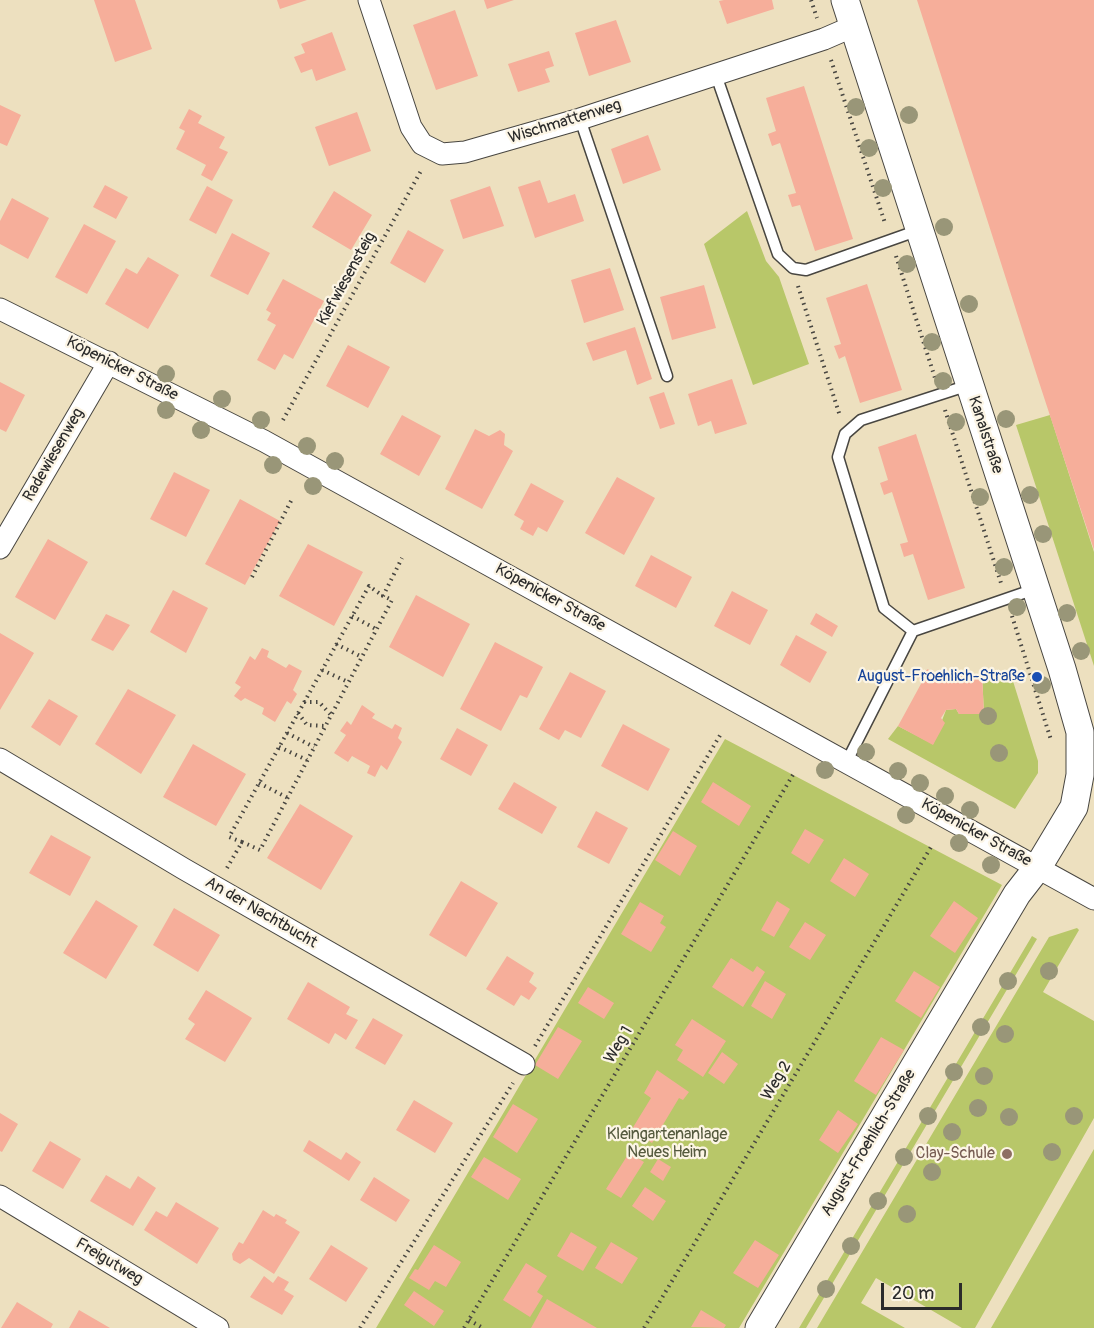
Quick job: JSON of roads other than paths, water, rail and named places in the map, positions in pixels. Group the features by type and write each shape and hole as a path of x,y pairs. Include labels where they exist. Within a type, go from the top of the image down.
{"street":[{"name":"Wischmattenweg","path":"369,0 411,127 422,144 442,154 465,152 580,118 824,39 854,26"},
{"name":"Kanalstraße","path":"845,0 1080,732 1081,758 1074,807 1038,867"},
{"name":"Köpenicker Straße","path":"0,309 109,362 320,471 1094,899"},
{"name":"Radewiesenweg","path":"0,548 109,362"},
{"name":"An der Nachtbucht","path":"0,759 524,1064"},
{"name":"August-Froehlich-Straße","path":"759,1328 1011,904 1038,867"},
{"name":"Freigutweg","path":"0,1196 218,1328"}],"lane":[{"path":"716,75 778,254 793,268 806,270 920,230"},
{"path":"580,118 667,376"},
{"path":"913,631 885,608 838,458 845,434 861,420 969,385"},
{"path":"846,763 913,631 1035,590"}],"place":[{"name":"August-Froehlich-Straße","path":"1037,677"},
{"name":"Clay-Schule","path":"1007,1154"}],"park label":[{"name":"Kleingartenanlage Neues Heim","path":"667,1144"}]}
